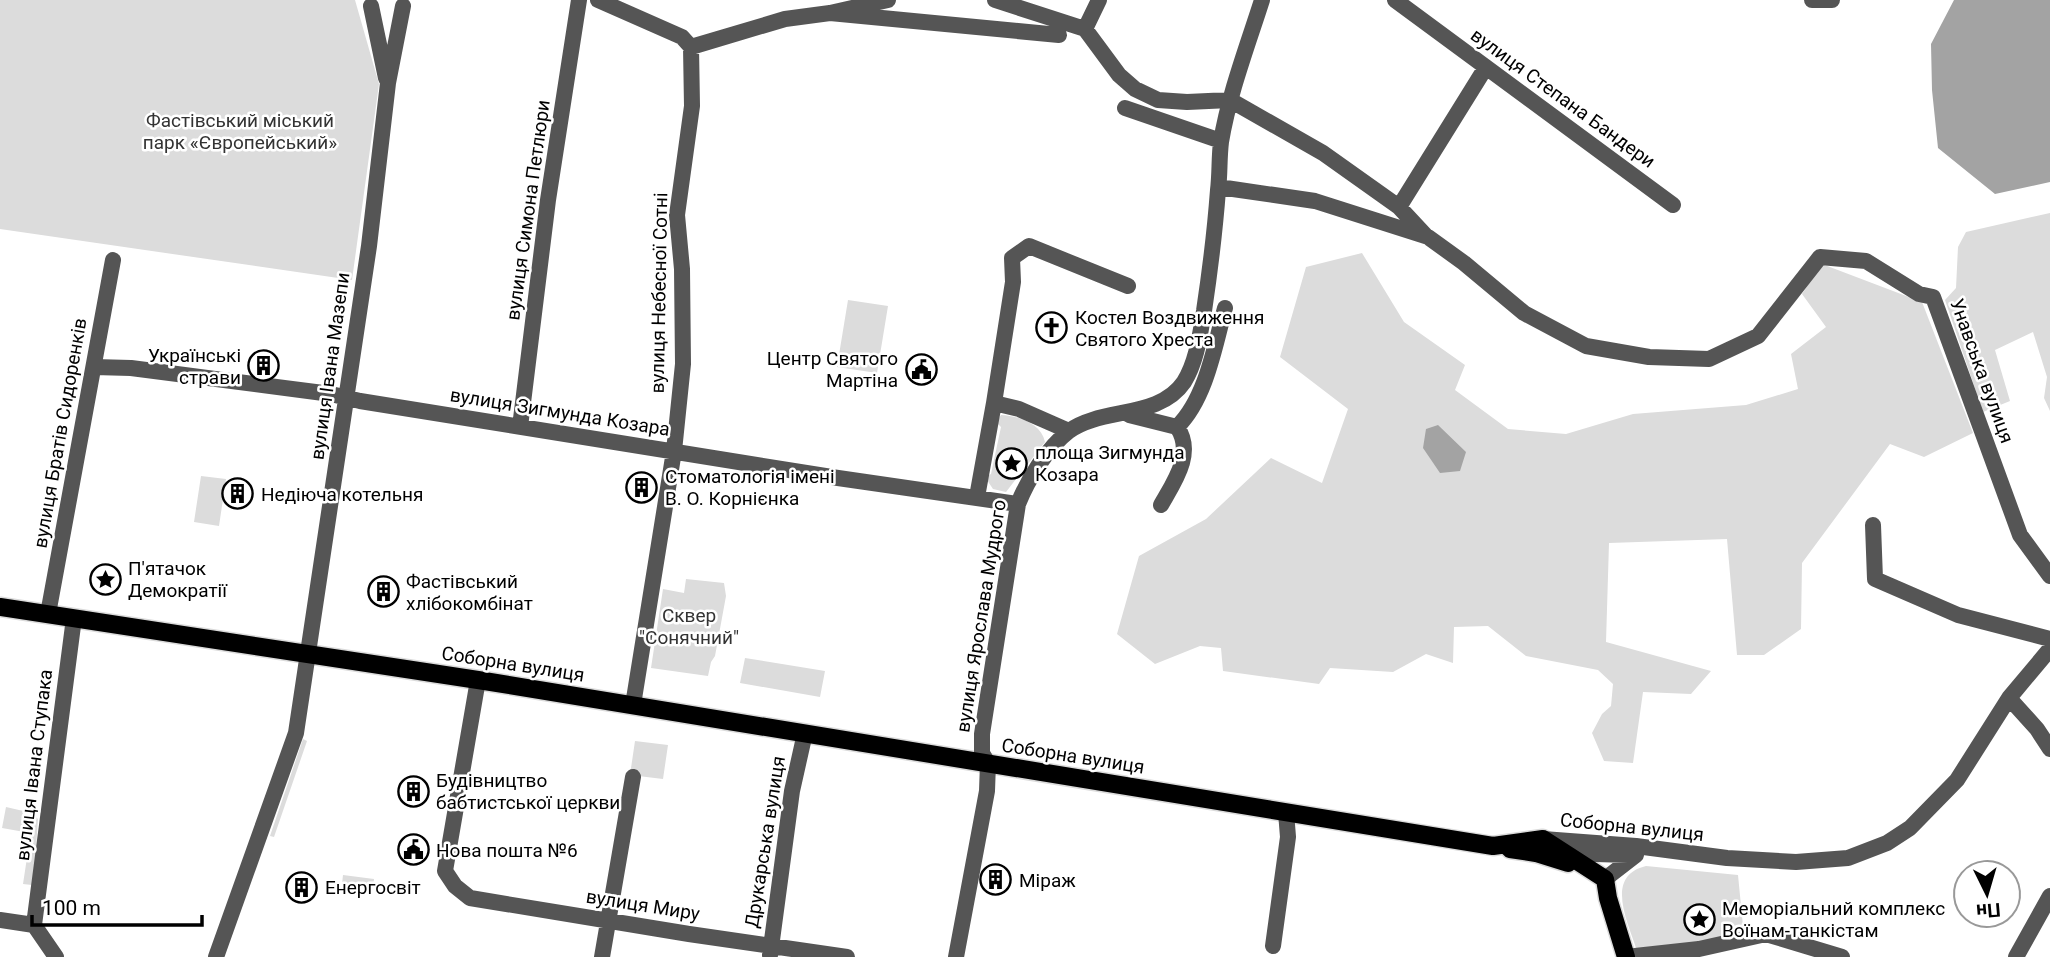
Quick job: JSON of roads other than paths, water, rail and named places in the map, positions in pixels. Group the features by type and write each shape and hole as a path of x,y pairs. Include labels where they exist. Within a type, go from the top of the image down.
{"main road":[{"name":"Соборна вулиця","path":"0,607 478,680 1493,846 1539,846"},
{"path":"1539,846 1568,857 1605,879 1626,957"},
{"path":"1568,857 1608,898"}],"street":[{"name":"вулиця Симона Петлюри","path":"520,427 548,200 579,0"},
{"path":"598,0 682,37 691,47 785,19 830,13 888,0"},
{"path":"995,0 1085,29 1119,75 1135,89 1158,100 1230,100"},
{"path":"1085,29 1099,0"},
{"name":"вулиця Ярослава Мудрого","path":"956,957 985,801 988,763 982,753 982,734 1018,504 1034,470 1069,431 1164,400 1176,391 1191,369 1203,320 1219,187 1221,141 1230,100 1262,0"},
{"name":"вулиця Степана Бандери","path":"1395,0 1673,205"},
{"path":"1812,0 1832,0"},
{"path":"370,3 384,14 394,12 403,3"},
{"name":"вулиця Івана Мазепи","path":"370,3 388,83"},
{"name":"вулиця Івана Мазепи","path":"216,957 296,733 336,480 345,397 369,246 388,83 403,3"},
{"path":"830,13 1059,35"},
{"name":"вулиця Небесної Сотні","path":"633,705 674,451 683,364 682,270 677,215 692,106 691,47"},
{"path":"1399,207 1486,67"},
{"name":"Унавська вулиця","path":"1230,100 1323,153 1399,207 1428,237 1524,313 1586,346 1649,357 1709,359 1758,336 1820,257 1866,261 1919,293 1933,297 2020,535 2050,576"},
{"path":"1125,108 1221,141"},
{"name":"Унавська вулиця","path":"1219,187 1315,201 1428,237"},
{"path":"978,497 1013,282 1012,258 1029,246 1128,286"},
{"name":"вулиця Братів Сидоренків","path":"48,614 113,260"},
{"path":"1161,505 1182,464 1184,454 1177,427 1193,404 1204,380 1225,308"},
{"name":"вулиця Зигмунда Козара","path":"94,367 131,368 345,397 902,488 1018,504"},
{"path":"994,403 1030,413 1069,431"},
{"name":"вулиця Ярослава Мудрого","path":"1119,414 1153,419 1177,427"},
{"path":"1873,525 1875,579 1958,615 2050,639"},
{"name":"вулиця Івана Ступака","path":"34,925 74,618"},
{"name":"Соборна вулиця","path":"1539,846 1669,850 1727,858 1796,862 1848,858 1886,843 1910,828 1957,780 2009,698 2050,649"},
{"name":"вулиця Миру","path":"478,680 446,871 454,886 470,898 607,920 770,952 847,957"},
{"path":"2009,698 2037,729 2050,749"},
{"name":"Друкарська вулиця","path":"770,952 792,791 804,733"},
{"path":"602,957 633,778"},
{"path":"1273,946 1288,837 1286,812"},
{"path":"1578,845 1669,850 1636,855 1568,857 1572,848 1578,845"},
{"path":"1605,879 1636,855"},
{"path":"2016,957 2050,896"},
{"path":"0,920 34,925 56,957"},
{"path":"1626,957 1699,950 1766,934 1842,957"}],"place":[{"name":"Костел Воздвиження Святого Хреста","path":"1052,328"},
{"name":"Українські страви","path":"264,366"},
{"name":"Центр Святого Мартіна","path":"921,369"},
{"name":"площа Зигмунда Козара","path":"1012,463"},
{"name":"Стоматологія імені В. О. Корнієнка","path":"642,487"},
{"name":"Недіюча котельня","path":"238,494"},
{"name":"П'ятачок Демократії","path":"105,579"},
{"name":"Фастівський хлібокомбінат","path":"383,592"},
{"name":"Будівництво бабтистської церкви","path":"413,791"},
{"name":"Нова пошта №6","path":"413,850"},
{"name":"Міраж","path":"996,880"},
{"name":"Енергосвіт","path":"302,887"},
{"name":"Меморіальний комплекс Воїнам-танкістам","path":"1699,919"}],"park label":[{"name":"Фастівський міський парк «Європейський»","path":"240,131"},
{"name":"Сквер \"Сонячний\"","path":"689,626"}]}
